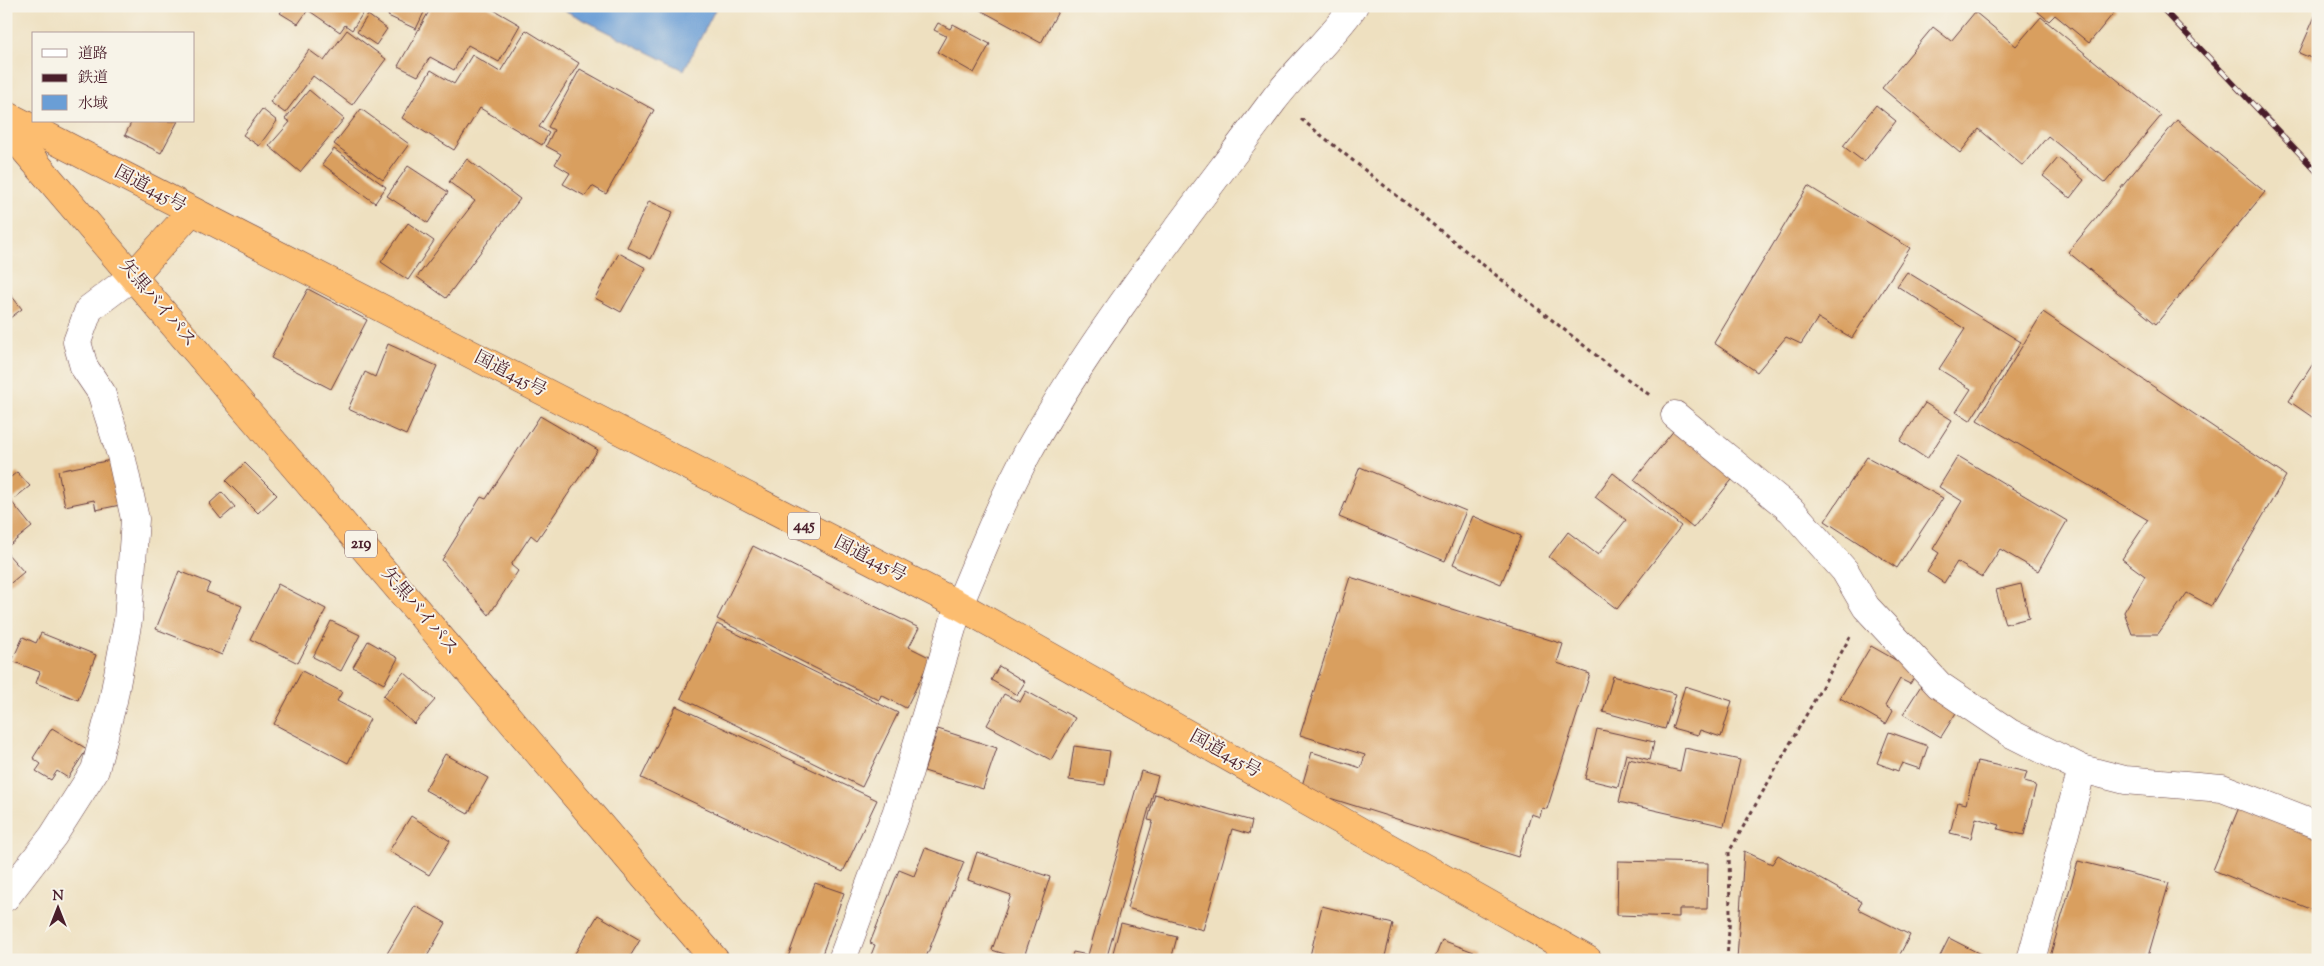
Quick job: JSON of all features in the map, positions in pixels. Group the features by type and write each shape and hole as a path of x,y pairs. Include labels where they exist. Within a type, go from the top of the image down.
{"highway":[{"name":"国道445号","path":"6,115 190,212 959,605 1588,960"},
{"name":"矢黒バイパス","path":"6,128 715,960"},
{"path":"133,276 190,212"}],"street":[{"path":"842,960 897,810 959,605 995,521 1029,451 1091,348 1275,98 1336,32 1354,6"},
{"path":"6,897 53,836 95,770 113,702 128,620 135,519 121,455 101,392 84,367 77,342 88,309 133,276"},
{"path":"1675,415 1791,510 1845,571 1866,608 1939,685 2010,733 2082,769 2125,780 2222,788 2318,825"},
{"path":"2031,960 2082,769"}],"path":[{"path":"1275,98 1600,358 1675,415"},
{"path":"1727,960 1730,914 1729,852 1754,804 1866,608"}],"water":[{"path":"556,6 717,6 684,70"}],"building":[{"path":"285,6 352,6 363,13 352,30 345,25 340,32 308,10 298,24 280,13"},
{"path":"393,6 427,6 416,29 388,16"},
{"path":"432,6 487,6 520,25 499,62 468,45 454,70 430,57 418,76 398,66"},
{"path":"973,6 1061,6 1041,43"},
{"path":"2031,6 2114,6 2117,9 2089,43 2055,15 2049,21"},
{"path":"1975,12 2016,46 2041,17 2161,116 2105,183 2048,136 2023,166 1979,129 1960,153 1882,88 1933,27 1951,41"},
{"path":"2316,14 2318,15 2318,61 2299,53"},
{"path":"368,15 387,29 376,45 357,32"},
{"path":"938,23 950,29 953,24 990,44 974,73 937,52 946,36 934,30"},
{"path":"347,30 386,59 352,105 313,76 285,113 270,102 309,50 324,61"},
{"path":"526,30 579,63 539,127 549,133 542,145 480,108 454,150 402,118 431,70 454,84 472,55 500,72"},
{"path":"580,69 654,110 606,194 592,186 585,196 563,184 570,173 555,164 561,154 546,146 554,130 548,127"},
{"path":"309,90 344,119 300,172 269,146 290,122 285,119"},
{"path":"1876,105 1896,121 1864,162 1843,146"},
{"path":"262,109 277,121 259,146 243,135"},
{"path":"361,109 409,144 383,180 334,144"},
{"path":"2177,120 2265,192 2156,324 2068,252"},
{"path":"132,122 177,122 161,153 125,135"},
{"path":"334,149 386,187 375,203 322,164"},
{"path":"2058,158 2084,180 2070,198 2043,176"},
{"path":"467,159 520,199 446,298 417,277 475,201 449,182"},
{"path":"408,166 448,192 428,223 387,196"},
{"path":"1808,186 1910,248 1852,338 1818,318 1801,344 1786,337 1757,372 1714,343"},
{"path":"649,201 673,212 651,259 627,247"},
{"path":"408,223 434,241 408,280 381,262"},
{"path":"619,253 646,268 621,312 595,298"},
{"path":"1907,272 2021,342 1970,421 1956,412 1971,389 1939,369 1965,329 1897,286"},
{"path":"6,289 22,309 6,321"},
{"path":"308,289 367,320 331,389 271,358"},
{"path":"2043,312 2286,476 2211,606 2187,593 2158,634 2132,634 2124,612 2145,576 2122,559 2148,520 1977,420"},
{"path":"388,344 437,366 406,435 348,409 365,372 375,377"},
{"path":"2318,356 2318,415 2315,419 2289,401"},
{"path":"1925,403 1952,420 1927,459 1900,441"},
{"path":"540,416 598,450 537,540 531,535 511,565 518,571 489,615 442,560 481,497 486,499"},
{"path":"1675,429 1735,476 1693,528 1634,480"},
{"path":"1958,456 2067,521 2038,571 2000,549 1982,577 1957,562 1944,583 1927,572 1939,553 1933,549 1962,501 1939,487"},
{"path":"1867,457 1943,498 1897,568 1825,521"},
{"path":"111,460 120,505 96,510 94,500 65,506 58,471"},
{"path":"245,463 277,495 258,513 226,481"},
{"path":"1360,467 1466,511 1445,561 1339,517"},
{"path":"17,472 30,486 11,501 32,527 6,548 6,481"},
{"path":"1613,473 1681,526 1617,609 1549,557 1568,532 1598,555 1626,520 1595,497"},
{"path":"222,492 235,507 221,519 209,504"},
{"path":"1473,516 1521,536 1501,584 1453,564"},
{"path":"753,546 919,628 909,647 931,658 906,708 881,695 879,700 717,619"},
{"path":"6,552 24,572 6,587"},
{"path":"179,571 210,583 206,592 242,606 222,655 156,629"},
{"path":"1350,577 1563,644 1557,663 1590,674 1547,809 1542,808 1540,817 1531,814 1518,857 1301,789 1312,752 1361,768 1365,755 1300,735"},
{"path":"278,584 326,609 298,663 250,639"},
{"path":"2021,584 2029,618 2005,624 1996,590"},
{"path":"331,621 360,635 341,671 313,657"},
{"path":"717,624 898,713 862,787 681,698"},
{"path":"41,633 96,655 78,700 36,683 40,672 12,661 23,637 36,643"},
{"path":"368,641 398,658 384,684 353,667"},
{"path":"1871,646 1917,672 1910,684 1900,679 1885,706 1893,711 1886,724 1840,698"},
{"path":"999,666 1025,682 1017,695 991,680"},
{"path":"302,671 342,692 337,701 370,719 348,763 274,724"},
{"path":"404,672 435,700 414,724 383,696"},
{"path":"1613,676 1676,694 1665,729 1603,712"},
{"path":"1922,684 1959,708 1941,737 1903,714"},
{"path":"1685,686 1732,701 1721,737 1700,730 1698,735 1672,728"},
{"path":"1026,691 1075,718 1051,760 987,725 1004,694 1020,702"},
{"path":"676,706 877,800 843,872 641,778"},
{"path":"52,728 87,749 68,778 57,771 51,780 36,771 41,764 33,758"},
{"path":"938,729 997,748 983,789 924,771"},
{"path":"1597,729 1654,742 1650,760 1626,754 1618,787 1585,779"},
{"path":"1889,732 1928,746 1920,769 1902,763 1898,771 1877,763"},
{"path":"1074,746 1110,751 1105,785 1069,780"},
{"path":"1685,748 1740,760 1724,826 1619,802 1629,759 1680,771"},
{"path":"445,754 488,778 468,814 425,790"},
{"path":"1977,761 2027,772 2024,782 2036,785 2024,835 1998,829 2000,825 1976,818 1971,838 1950,833 1958,802 1966,804"},
{"path":"1141,771 1158,776 1106,960 1071,960 1073,952 1088,955"},
{"path":"1155,794 1252,821 1249,834 1232,829 1203,930 1127,908 1153,821 1148,820"},
{"path":"2240,805 2318,837 2318,912 2213,870"},
{"path":"411,816 450,841 429,875 389,851"},
{"path":"925,848 964,862 925,960 869,960 875,945 870,943 899,870 914,876"},
{"path":"1744,851 1772,864 1778,855 1862,902 1858,909 1910,935 1897,960 1737,960"},
{"path":"977,852 1050,877 1023,960 992,950 1011,895 968,880"},
{"path":"1618,861 1708,863 1707,909 1679,909 1679,917 1617,915"},
{"path":"2078,861 2169,883 2147,960 2049,960"},
{"path":"815,883 844,893 820,960 796,960 788,957"},
{"path":"415,906 446,923 425,960 387,960 385,957"},
{"path":"1322,906 1393,924 1384,960 1309,960"},
{"path":"598,915 640,940 628,960 571,960"},
{"path":"1121,923 1177,937 1171,960 1111,960"},
{"path":"1949,938 1992,960 1938,960"},
{"path":"1442,940 1479,954 1477,960 1434,960"}],"railway":[{"path":"2160,6 2318,173"}]}
